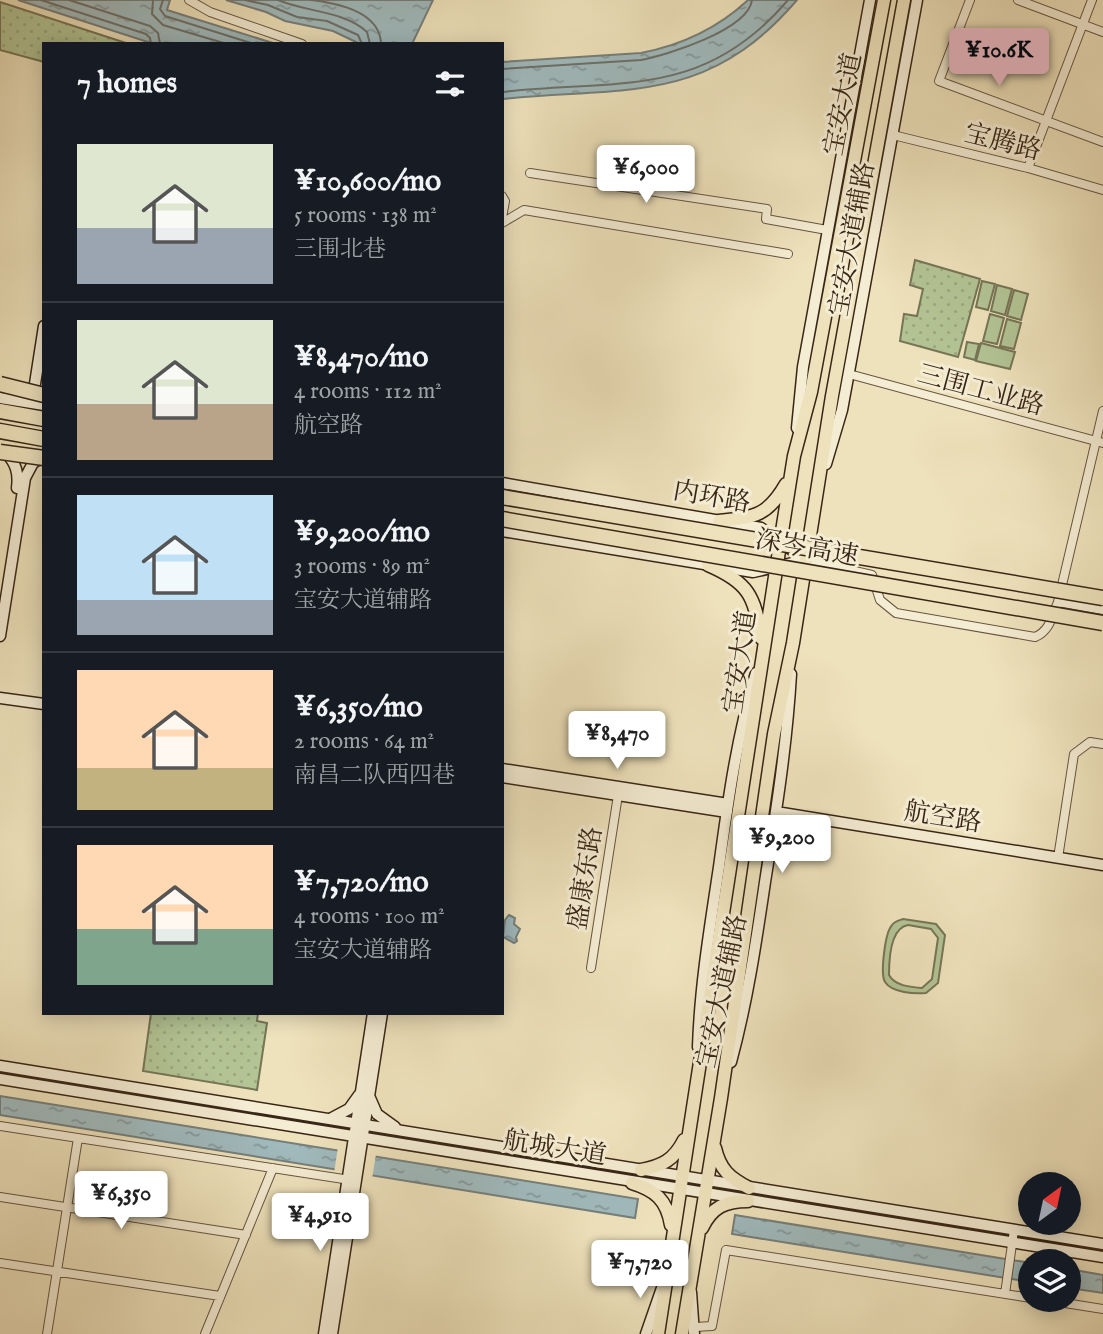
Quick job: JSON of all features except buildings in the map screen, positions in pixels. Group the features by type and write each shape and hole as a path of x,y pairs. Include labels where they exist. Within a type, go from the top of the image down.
{"highway":[{"path":"0,384 38,399"},
{"path":"0,411 42,419"},
{"path":"0,433 37,438"},
{"path":"0,449 42,456"},
{"name":"深岑高速","path":"504,486 1103,598"},
{"name":"深岑高速","path":"504,519 1103,622"}],"main road":[{"name":"宝安大道辅路","path":"794,456 803,367 870,0"},
{"name":"宝安大道","path":"658,1334 794,456 811,392 884,0"},
{"name":"宝安大道","path":"682,1334 721,1098 774,734 793,643 832,396 904,0"},
{"name":"宝安大道辅路","path":"820,483 842,410 916,0"},
{"path":"0,398 38,399 42,350"},
{"path":"0,449 12,460 18,477 0,592"},
{"path":"0,636 25,478 33,463 42,457"},
{"path":"719,521 761,514 774,503 791,475"},
{"name":"内环路","path":"504,486 761,528 806,560"},
{"path":"504,531 757,573 806,560"},
{"path":"708,565 730,575 750,595 757,611 762,650"},
{"name":"宝安大道辅路","path":"721,1098 746,1004 787,734 793,643"},
{"name":"宝安大道辅路","path":"696,1085 701,986 727,808 741,727 762,650"},
{"path":"0,690 42,697"},
{"path":"0,698 42,705"},
{"path":"504,768 727,808"},
{"path":"504,777 727,808"},
{"name":"航空路","path":"776,812 1103,865"},
{"path":"324,1334 361,1124 373,1015"},
{"path":"330,1119 349,1109 365,1095 383,1015"},
{"name":"航城大道","path":"0,1066 641,1170 680,1183"},
{"name":"航城大道","path":"0,1079 358,1143 632,1182 680,1183 1103,1244"},
{"path":"365,1095 377,1114 400,1130"},
{"path":"641,1170 671,1159 680,1147 689,1126"},
{"path":"696,1241 706,1219 716,1208 748,1194 722,1169 714,1147 714,1135"},
{"path":"332,1334 352,1179"},
{"path":"632,1182 652,1190 663,1200 671,1222 672,1237"},
{"name":"航城大道","path":"748,1194 1011,1249 1103,1257"},
{"path":"646,1334 666,1275"},
{"path":"691,1283 695,1330"}],"street":[{"path":"190,0 210,12 296,42"},
{"path":"970,0 939,82 1103,142"},
{"path":"1018,0 1103,32"},
{"path":"1028,168 1092,0"},
{"name":"宝腾路","path":"893,135 1028,168 1103,190"},
{"path":"530,173 767,209 766,219 827,230"},
{"path":"504,222 524,210 788,254"},
{"name":"三围工业路","path":"849,374 1099,443"},
{"path":"806,560 872,575 880,600 897,613 1035,637 1043,634 1058,602 1099,443 1103,411"},
{"path":"1058,602 1103,610"},
{"path":"1058,858 1074,754 1090,742 1103,744"},
{"name":"盛康东路","path":"591,968 618,795"},
{"path":"0,1126 352,1179"},
{"path":"47,1334 78,1138"},
{"path":"205,1334 273,1168"},
{"path":"0,1198 246,1236"},
{"path":"1005,1292 1014,1230"},
{"path":"695,1330 712,1326 726,1251 1018,1295"},
{"path":"0,1262 220,1296"},
{"path":"1081,1306 1103,1309"}],"green space":[{"path":"0,2 123,42 42,42 42,61 0,50"},
{"path":"915,260 980,279 958,357 900,341 904,314 917,316 923,289 910,285"},
{"path":"982,281 995,284 988,310 976,307"},
{"path":"997,285 1012,289 1005,315 991,311"},
{"path":"1014,290 1028,294 1021,320 1007,316"},
{"path":"990,314 1004,318 997,344 983,341"},
{"path":"1007,319 1021,323 1014,349 1000,346"},
{"path":"967,342 979,344 975,360 964,357"},
{"path":"981,343 1015,352 1010,369 976,361"},
{"path":"903,919 936,924 945,935 938,983 926,993 898,991 885,982 883,964 886,939 891,926","holes":["908,925 931,929 938,938 932,979 922,988 895,982 889,975 889,961 897,932"]},
{"path":"151,1015 258,1015 257,1021 267,1023 257,1090 143,1071"}],"water":[{"path":"18,0 170,0 167,10 270,42 148,42"},
{"path":"226,0 433,0 413,42 356,42 333,31 285,21 266,12"},
{"path":"748,0 797,0 763,34 730,58 697,74 626,90 504,99 504,62 656,50 698,34"},
{"path":"509,915 515,918 514,924 520,929 514,943 504,938 505,920"},
{"path":"0,1096 638,1199 635,1218 0,1115"},
{"path":"735,1215 1018,1261 1018,1280 732,1234"},
{"path":"1081,1271 1103,1275 1103,1293 1081,1290"}],"pier":[{"path":"338,1147 376,1154 372,1179 334,1173"}]}
